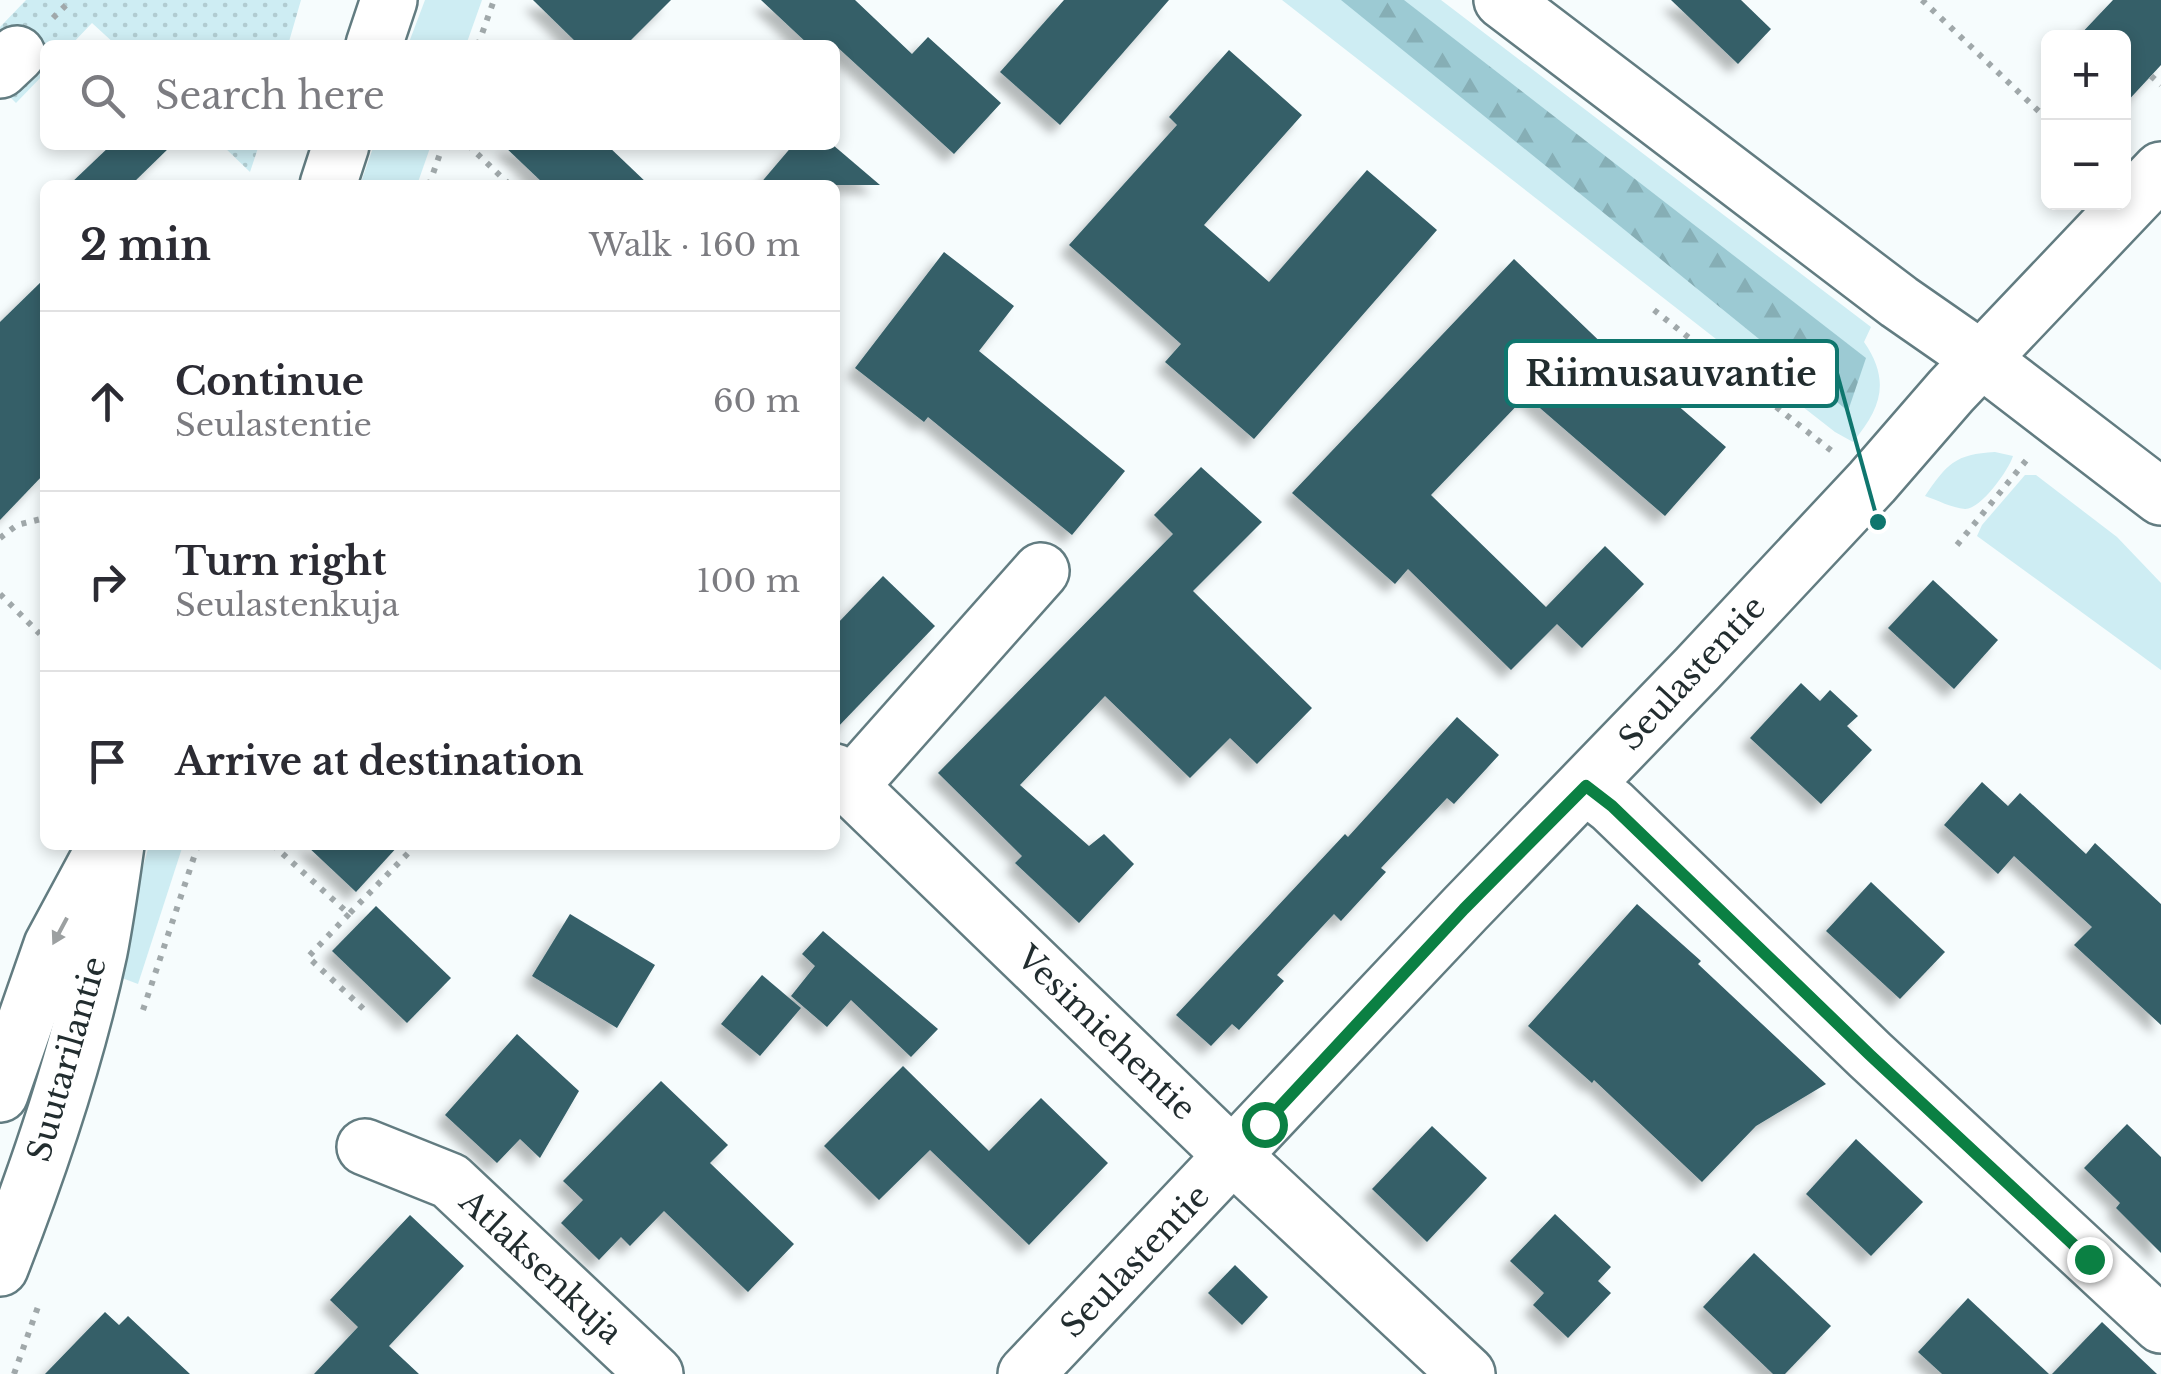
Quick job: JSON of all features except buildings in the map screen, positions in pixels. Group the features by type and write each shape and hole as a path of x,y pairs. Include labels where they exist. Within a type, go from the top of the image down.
{"street":[{"path":"376,40 389,0"},
{"path":"1502,0 2161,497"},
{"path":"330,180 339,150"},
{"name":"Seulastentie","path":"1026,1374 1464,909 1586,786 1872,482 1981,359 2152,198"},
{"path":"843,779 1041,572"},
{"name":"Vesimiehentie","path":"843,779 1234,1156 1467,1374"},
{"path":"1586,786 1612,806 1870,1055 2161,1325"},
{"name":"Suutarilantie","path":"0,1094 52,946 103,850"},
{"name":"Suutarilantie","path":"0,1268 68,1068 99,952 115,850"},
{"name":"Atlaksenkuja","path":"365,1146 450,1182 655,1374"}],"path":[{"path":"480,40 494,0"},
{"path":"1922,0 2041,113"},
{"path":"2151,76 2161,86"},
{"path":"431,180 441,150"},
{"path":"473,150 505,180"},
{"path":"1654,310 1872,482"},
{"path":"1957,545 2032,454"},
{"path":"0,538 17,524 40,519"},
{"path":"0,594 40,634"},
{"path":"166,943 196,850"},
{"path":"279,850 349,914"},
{"path":"369,1014 308,957 411,850"}],"shaded area":[{"path":"26,0 301,0 289,40 111,40 92,23 76,40 40,40 40,78 16,103 0,87 0,27"},
{"path":"425,0 482,0 468,40 410,40"},
{"path":"1282,0 1441,0 1871,327 1864,342 1880,382 1876,406 1863,430 1853,442 1835,432"},
{"path":"227,150 257,150 250,172"},
{"path":"372,150 429,150 419,180 362,180"},
{"path":"1995,452 2013,456 1993,488 1971,508 1955,507 1925,496 1953,463 1970,455"},
{"path":"2025,475 2036,475 2117,537 2161,583 2161,670 1977,536"},
{"path":"148,850 181,850 138,984 114,975"}],"green space":[{"path":"1341,0 1404,0 1866,358 1848,411"}],"place":[{"name":"Riimusauvantie","path":"1878,522"}],"route":[{"path":"1264,1124 1464,909 1586,786 1612,806 2089,1259"}]}
